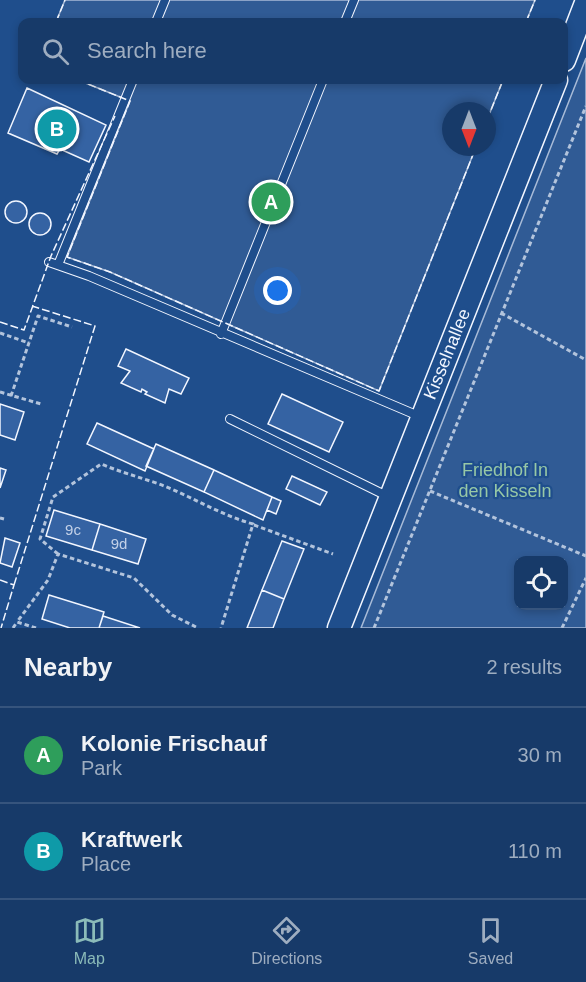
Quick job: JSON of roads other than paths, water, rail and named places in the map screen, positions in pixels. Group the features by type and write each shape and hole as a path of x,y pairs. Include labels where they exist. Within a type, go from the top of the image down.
{"street":[{"path":"568,50 586,3"},
{"name":"Kisselnallee","path":"339,628 554,84"}],"lane":[{"path":"158,18 165,0"},
{"path":"347,18 354,0"},
{"path":"58,265 131,84"},
{"path":"221,334 320,84"},
{"path":"49,262 422,417"},
{"path":"230,419 390,498"}],"place":[{"name":"Kraftwerk","path":"57,129"},
{"name":"Kolonie Frischauf","path":"271,202"}],"park label":[{"name":"Friedhof In den Kisseln","path":"505,480"}]}
